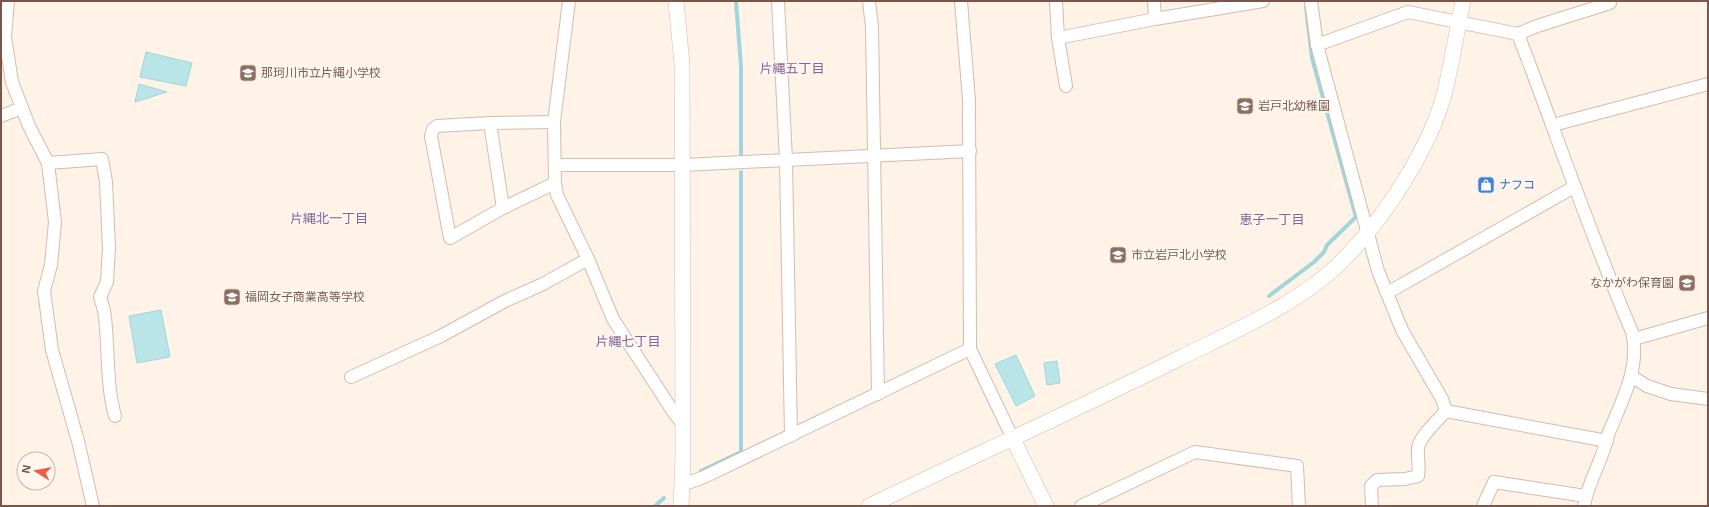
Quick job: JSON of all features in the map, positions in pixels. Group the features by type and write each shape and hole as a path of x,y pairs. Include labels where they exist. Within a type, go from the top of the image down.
{"street":[{"path":"8,1 5,37 6,82 22,108 29,126 48,163 55,222 50,265 44,291 52,350 78,441 93,506"},
{"path":"569,1 554,122 555,183 561,206 588,260 613,320 674,413 683,424"},
{"path":"676,1 682,64 683,424 681,506"},
{"path":"778,1 786,160 791,436"},
{"path":"869,1 872,27 878,394"},
{"path":"961,1 968,78 970,151 970,349 1046,506"},
{"path":"1056,1 1058,38 1066,86"},
{"path":"1154,1 1156,19"},
{"path":"1058,38 1241,2 1263,1"},
{"path":"1311,1 1317,45 1378,271 1402,330 1442,399 1446,411"},
{"path":"869,506 1152,372 1280,307 1317,281 1343,260 1367,233 1394,197 1428,138 1445,92 1463,1"},
{"path":"1317,45 1408,12 1518,34 1536,26 1612,2"},
{"path":"1483,506 1494,482 1584,501 1634,370 1634,339 1574,187 1553,125 1518,34"},
{"path":"1553,125 1708,84"},
{"path":"1,116 22,108"},
{"path":"554,122 437,126 432,129 431,136 450,238 503,208 555,183"},
{"path":"490,123 503,208"},
{"path":"555,165 683,165 970,151"},
{"path":"48,163 102,159 106,182 109,248 107,282 100,297 105,317 108,375 111,403 115,416"},
{"path":"1387,293 1574,187"},
{"path":"350,377 439,338 505,301 543,284 588,260"},
{"path":"1634,339 1708,318"},
{"path":"682,484 704,477 970,349"},
{"path":"1631,376 1647,386 1671,394 1708,400"},
{"path":"1446,411 1607,441"},
{"path":"1372,506 1371,486 1377,480 1405,479 1418,476 1420,468 1418,447 1420,440 1446,411"},
{"path":"1082,506 1195,452 1297,466 1299,506"}],"water":[{"path":"146,52 192,63 186,86 140,77"},
{"path":"139,84 167,92 135,102"},
{"path":"161,310 170,357 137,363 129,316"},
{"path":"1016,355 1035,396 1016,406 995,364"},
{"path":"1057,361 1060,383 1047,385 1044,363"}],"waterway":[{"path":"736,1 741,67 741,156"},
{"path":"1269,296 1314,262 1324,252 1327,245 1356,217 1312,58 1306,7"},
{"path":"701,471 741,452 741,172"},
{"path":"655,506 664,498"}],"place":[{"name":"那珂川市立片縄小学校","path":"248,73"},
{"name":"岩戸北幼稚園","path":"1245,106"},
{"name":"ナフコ","path":"1486,185"},
{"name":"市立岩戸北小学校","path":"1118,255"},
{"name":"なかがわ保育園","path":"1687,283"},
{"name":"福岡女子商業高等学校","path":"232,297"}],"district":[{"name":"片縄五丁目","path":"792,68"},
{"name":"片縄北一丁目","path":"329,218"},
{"name":"恵子一丁目","path":"1272,219"},
{"name":"片縄七丁目","path":"628,341"}]}
